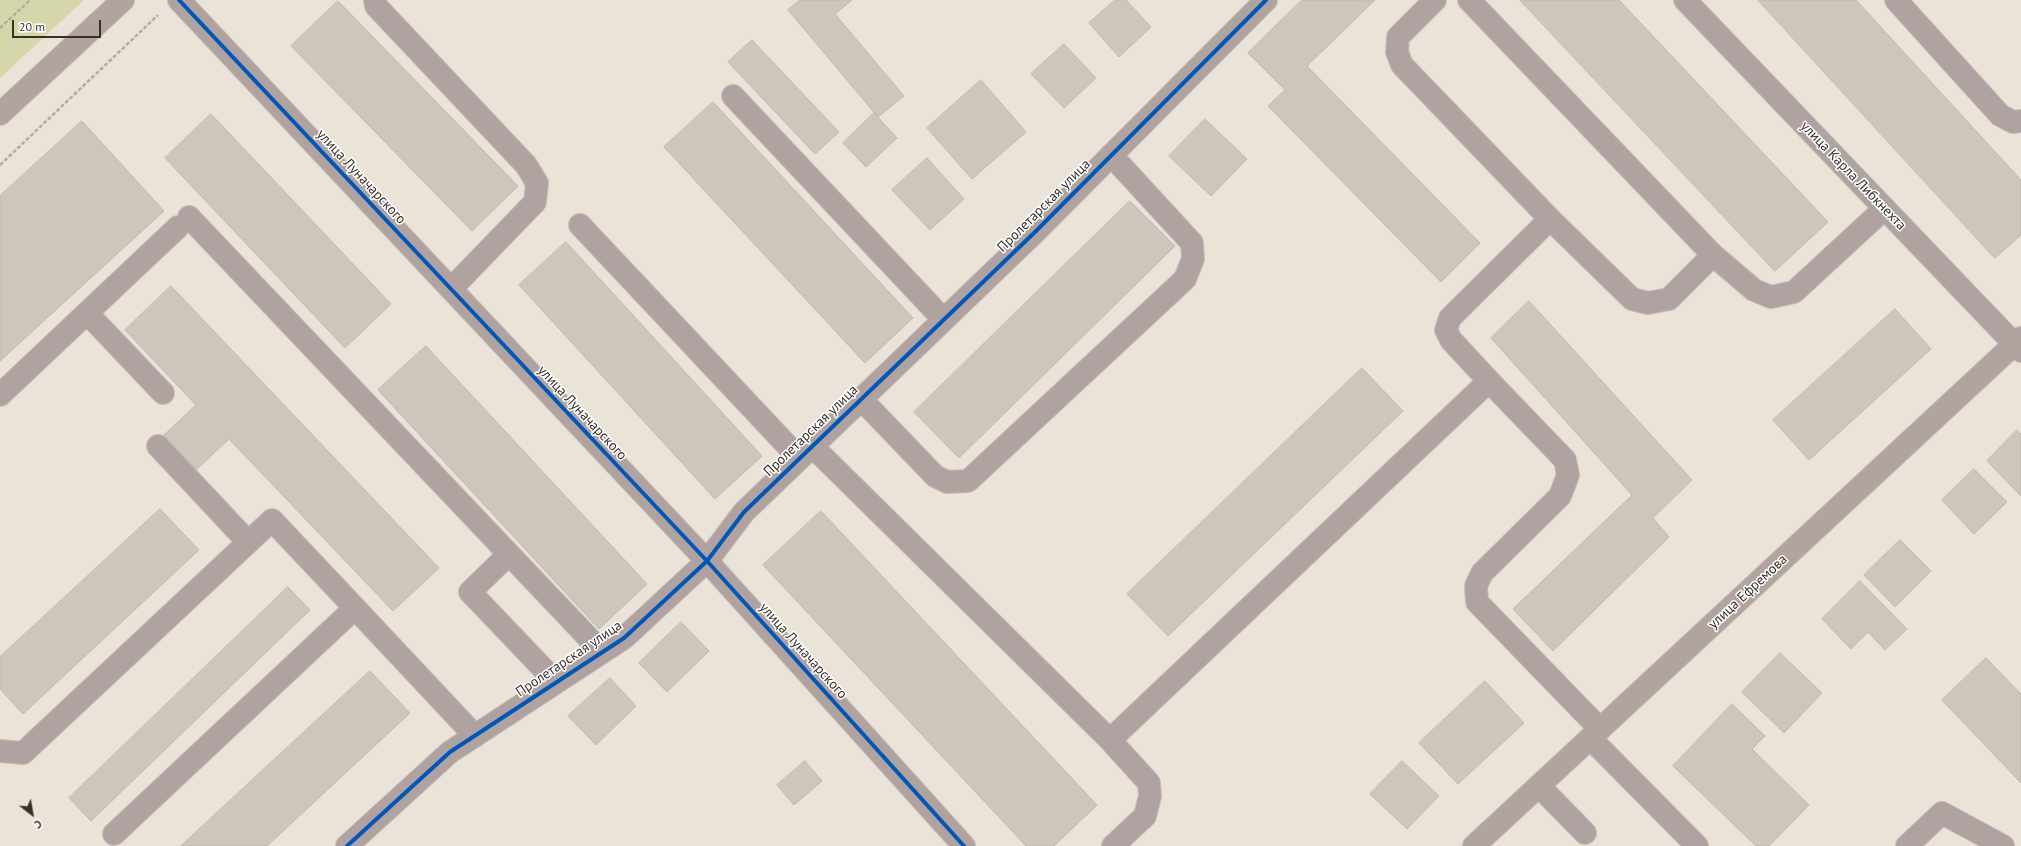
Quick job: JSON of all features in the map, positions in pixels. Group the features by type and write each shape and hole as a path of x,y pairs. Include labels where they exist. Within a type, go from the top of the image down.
{"main road":[{"path":"0,114 123,0"},
{"name":"улица Ефремова","path":"1474,846 2019,344"}],"street":[{"path":"374,0 376,6 526,165 537,184 535,202 451,289"},
{"name":"Пролетарская улица","path":"347,846 450,752 624,638 707,562 744,512 1111,155 1266,0"},
{"path":"1435,0 1398,37 1397,52 1402,65 1550,218 1632,299 1648,303 1669,299 1712,255"},
{"path":"1469,0 1712,255 1754,290 1771,297 1794,292 1884,209"},
{"name":"улица Карла Либкнехта","path":"1685,0 1884,209 2019,344"},
{"path":"1896,0 2000,115 2013,122 2021,121"},
{"name":"улица Луначарского","path":"171,6 451,289 707,562 964,846"},
{"path":"733,96 943,319"},
{"path":"861,399 934,476 947,482 968,481 1185,279 1193,259 1192,243 1111,155"},
{"path":"1550,218 1450,318 1446,330 1451,340 1565,460 1568,475 1560,496 1482,573 1476,586 1477,602 1697,846"},
{"path":"0,395 183,222 510,554 602,652"},
{"path":"580,224 805,452 1110,740 1149,783 1150,796 1146,816 1113,846"},
{"path":"88,313 163,393"},
{"path":"1110,740 1489,381"},
{"path":"158,446 248,542"},
{"path":"0,751 24,753 272,520 475,736"},
{"path":"510,554 470,592 556,682"},
{"path":"114,834 355,608"},
{"path":"1539,786 1585,833"},
{"path":"1907,846 1942,813 2003,846"}],"path":[{"path":"0,28 30,0"},
{"path":"0,165 171,6"}],"green space":[{"path":"0,0 84,0 0,78"}],"building":[{"path":"800,0 852,0 835,14 904,96 878,117 788,10"},
{"path":"1115,0 1126,0 1151,27 1119,57 1089,23"},
{"path":"1302,0 1375,0 1307,66 1480,243 1441,282 1268,106 1285,90 1248,53"},
{"path":"1520,0 1619,0 1828,222 1775,271"},
{"path":"1758,0 1856,0 2021,180 2021,235 1995,258"},
{"path":"338,1 518,186 472,231 291,46"},
{"path":"752,40 839,132 815,154 728,62"},
{"path":"1064,44 1096,78 1064,108 1031,74"},
{"path":"981,80 1026,132 972,179 927,128"},
{"path":"713,102 913,318 865,363 664,147"},
{"path":"874,113 897,138 866,167 843,143"},
{"path":"211,114 391,304 345,348 165,158"},
{"path":"1205,119 1247,159 1211,196 1169,156"},
{"path":"82,121 164,211 0,361 0,196"},
{"path":"927,158 964,199 930,230 892,190"},
{"path":"1130,201 1175,246 959,458 914,412"},
{"path":"566,242 762,456 715,499 519,285"},
{"path":"171,286 439,568 393,611 229,439 196,470 164,435 196,405 125,330"},
{"path":"1529,301 1692,480 1653,518 1669,537 1553,651 1513,609 1632,495 1491,338"},
{"path":"1895,309 1931,349 1809,460 1773,420"},
{"path":"426,346 647,584 599,629 378,390"},
{"path":"1362,368 1403,411 1168,636 1127,594"},
{"path":"2017,430 2021,434 2021,496 1987,461"},
{"path":"1974,469 2007,502 1974,534 1942,500"},
{"path":"160,509 199,550 23,714 0,689 0,657"},
{"path":"821,511 1097,805 1054,846 1026,846 763,565"},
{"path":"1900,540 1931,571 1895,607 1864,575"},
{"path":"1860,581 1907,629 1885,650 1868,632 1851,649 1822,619"},
{"path":"288,587 310,610 91,821 69,798"},
{"path":"681,622 709,651 667,692 639,663"},
{"path":"1780,653 1822,693 1784,733 1742,692"},
{"path":"1986,658 2021,694 2021,783 1942,700"},
{"path":"370,671 410,713 267,846 181,846"},
{"path":"610,678 636,706 596,745 568,716"},
{"path":"1485,681 1524,723 1458,784 1419,743"},
{"path":"1732,704 1765,736 1752,749 1809,805 1769,846 1756,846 1673,766"},
{"path":"805,761 822,781 794,805 777,785"},
{"path":"1402,761 1439,796 1407,829 1370,794"}],"cycle path":[{"path":"179,0 707,561 964,846"},
{"path":"347,846 450,752 624,638 707,561 744,512 1035,232 1266,0"}]}
